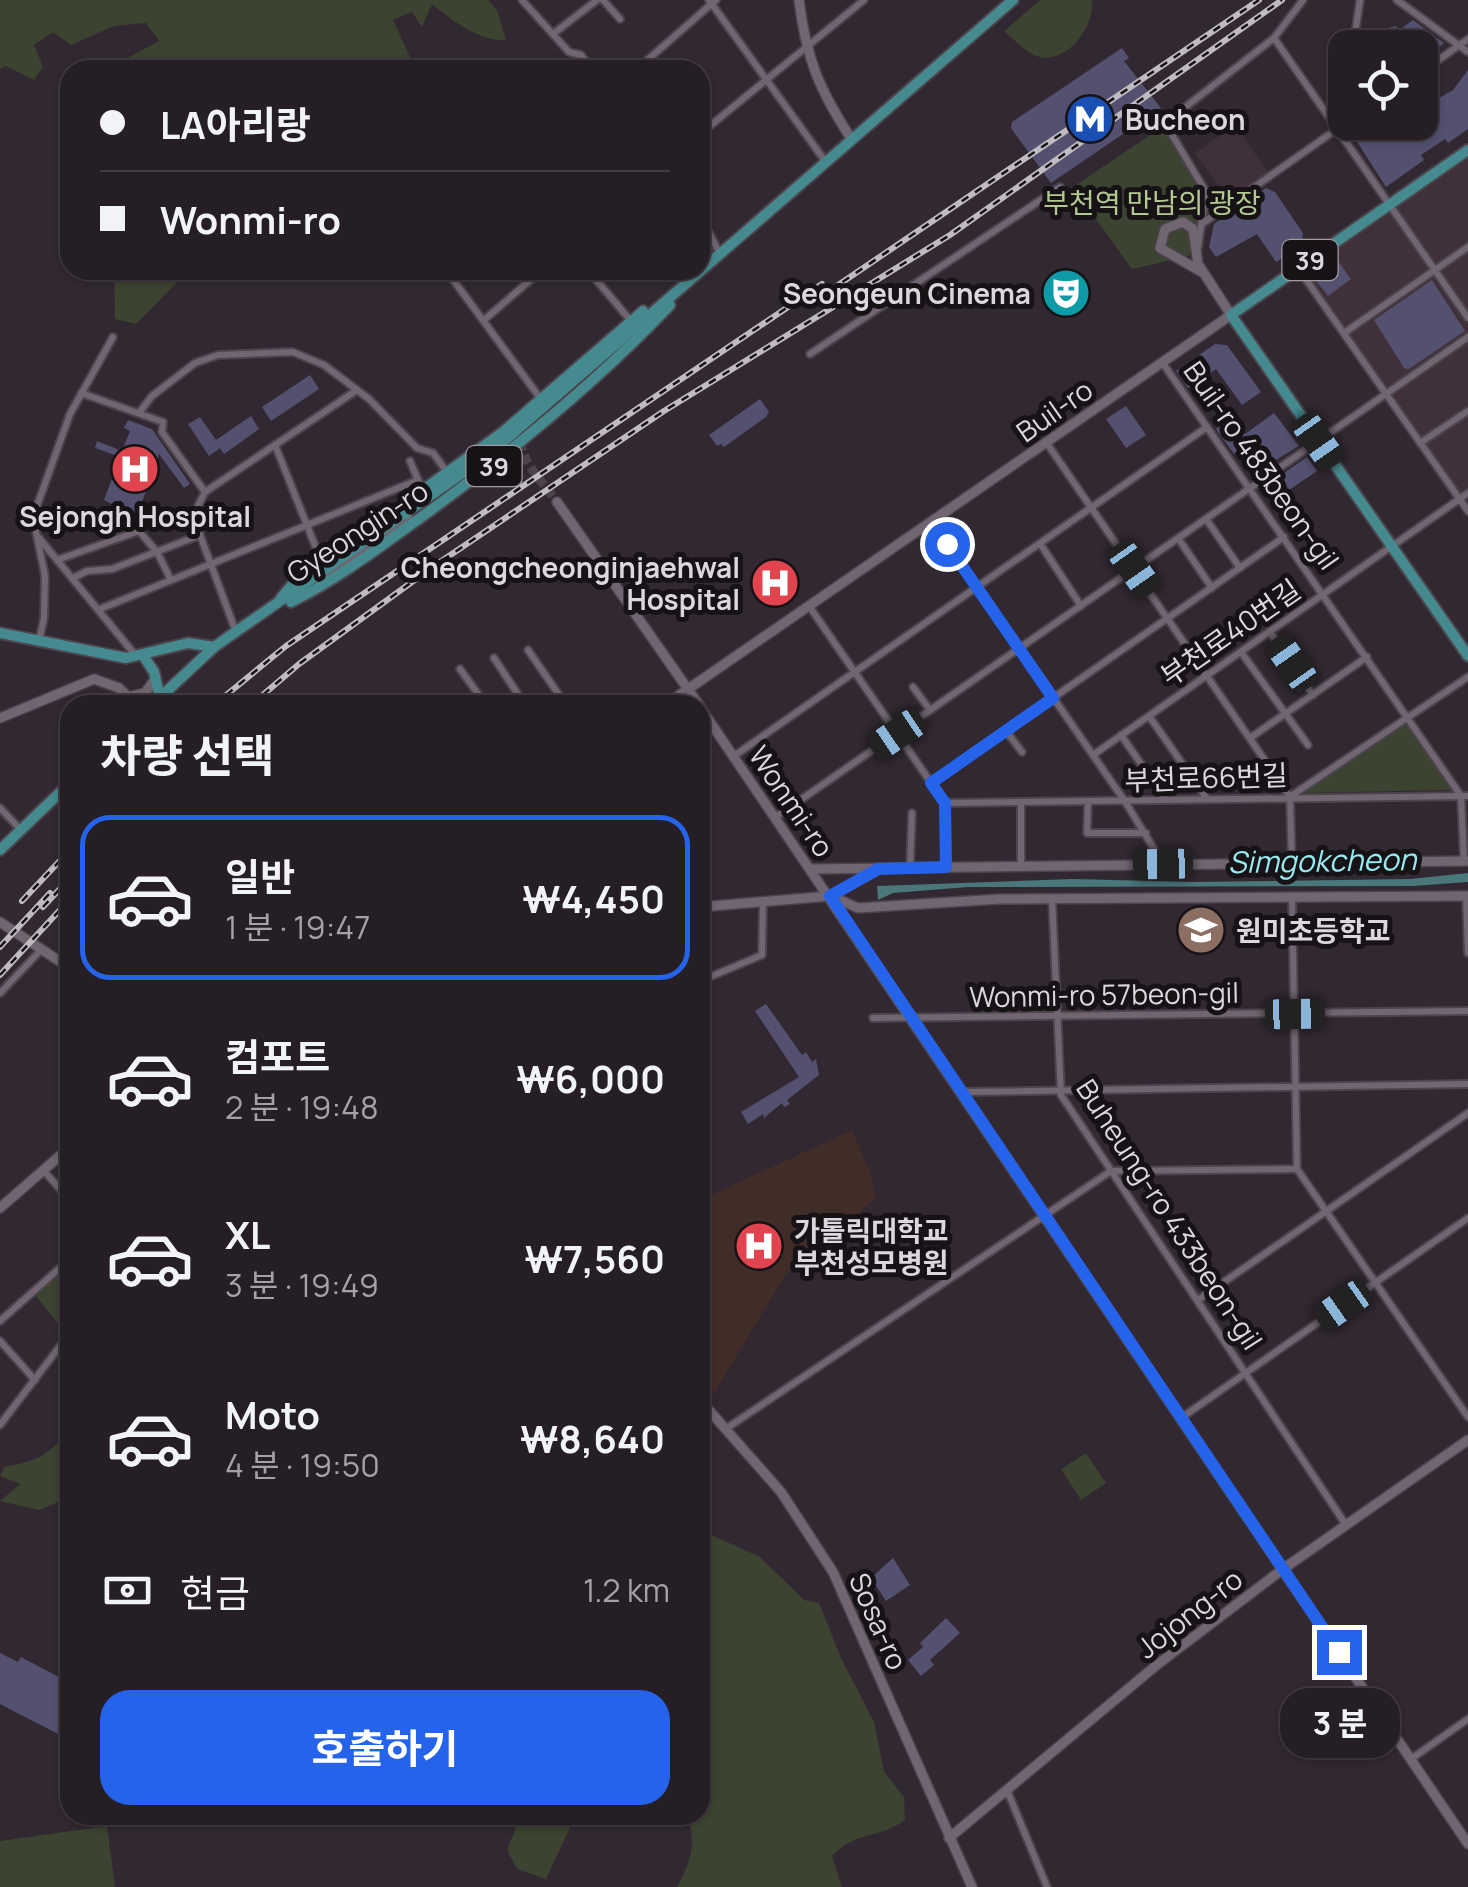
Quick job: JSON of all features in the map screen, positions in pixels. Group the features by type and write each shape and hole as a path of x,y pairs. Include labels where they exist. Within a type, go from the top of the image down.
{"main road":[{"name":"Gyeongin-ro","path":"710,266 1013,0"},
{"name":"Buil-ro","path":"1231,315 1468,150"},
{"name":"Gyeongin-ro","path":"162,695 214,647 470,468 634,326 693,280"},
{"name":"Gyeongin-ro","path":"268,612 292,586 421,485 447,472 630,320 691,282"},
{"name":"Gyeongin-ro","path":"268,612 325,586 496,464 638,338 691,282"},
{"path":"1231,315 1468,656"},
{"name":"39","path":"0,633 140,656 188,643 214,647"},
{"path":"140,656 156,678 156,695"},
{"path":"0,850 60,793"}],"street":[{"path":"553,34 600,0 620,19"},
{"path":"798,0 805,49 823,95 852,140"},
{"path":"710,126 864,0"},
{"path":"1196,256 1206,192 1166,129 1169,116 1274,38 1303,0"},
{"path":"1356,30 1360,0"},
{"path":"1397,0 1468,52"},
{"path":"647,60 712,1 826,163"},
{"path":"527,2 569,52 584,60"},
{"path":"1274,38 1328,115"},
{"path":"1438,61 1468,40"},
{"path":"1202,224 1328,136"},
{"path":"1345,140 1468,318"},
{"path":"810,354 1060,187"},
{"path":"1202,272 1160,248 1165,229 1177,222 1189,225 1195,235 1202,272 1231,315"},
{"path":"710,235 721,256"},
{"path":"1344,333 1468,247"},
{"path":"1298,268 1468,511"},
{"path":"454,280 540,398"},
{"path":"484,320 530,280"},
{"path":"596,280 630,320"},
{"path":"523,429 691,282"},
{"name":"Buil-ro","path":"679,695 1231,315"},
{"path":"39,642 46,599 33,517 81,393 114,337"},
{"path":"776,817 1468,337"},
{"path":"139,413 171,379 195,362 218,354 293,352 324,365 390,416 417,448 433,453 447,472"},
{"name":"Buil-ro 483beon-gil","path":"1162,362 1465,796"},
{"path":"236,633 195,512 205,492 356,390"},
{"path":"81,393 162,422 162,432 205,492"},
{"path":"1420,443 1468,411"},
{"path":"734,756 1208,427"},
{"path":"1046,442 1290,797 1292,863"},
{"path":"274,445 322,564"},
{"path":"293,600 503,446"},
{"path":"410,460 421,485"},
{"name":"Gyeongin-ro","path":"100,609 421,485"},
{"name":"부천로40번길","path":"1093,755 1468,493"},
{"name":"Wonmi-ro","path":"558,502 692,695"},
{"path":"1206,519 1240,568"},
{"path":"932,522 1126,803 1163,864"},
{"path":"60,560 139,531 157,552 171,580"},
{"path":"74,577 87,571 112,569 200,535"},
{"path":"38,537 140,656"},
{"path":"931,783 1284,537"},
{"path":"1178,538 1212,588"},
{"path":"1040,545 1081,606"},
{"path":"809,605 945,803 946,867"},
{"path":"1270,632 1313,694"},
{"path":"528,650 559,695"},
{"path":"1240,652 1308,745"},
{"path":"1250,738 1367,657"},
{"path":"494,658 518,695"},
{"path":"460,669 479,695"},
{"path":"1290,797 1468,677"},
{"path":"141,695 156,678"},
{"path":"0,718 94,679 110,683 125,695"},
{"path":"913,686 930,710"},
{"path":"1149,716 1208,800"},
{"name":"Wonmi-ro","path":"710,722 1468,1844"},
{"path":"1006,731 1022,752"},
{"path":"1122,735 1167,801"},
{"path":"811,869 1466,861 1465,796"},
{"name":"부천로66번길","path":"945,803 1465,796"},
{"path":"1021,803 1021,867"},
{"path":"1088,803 1088,832 1146,834"},
{"path":"0,808 21,830"},
{"path":"910,868 912,813"},
{"path":"710,907 830,896 878,869"},
{"path":"830,896 858,908 1052,898 1467,896 1468,953"},
{"path":"1292,896 1298,1169 1468,1416"},
{"name":"Buheung-ro 433beon-gil","path":"1052,898 1058,1089 1346,1525"},
{"path":"710,978 762,955 763,904"},
{"path":"0,922 60,962"},
{"path":"0,993 41,950"},
{"name":"Wonmi-ro 57beon-gil","path":"914,1019 1468,1011"},
{"path":"872,1018 914,1019"},
{"path":"963,1092 1468,1084"},
{"path":"1197,1300 1468,1113"},
{"path":"0,1208 60,1156"},
{"path":"727,1428 1111,1171 1298,1169"},
{"path":"43,1170 60,1189"},
{"path":"1181,1418 1468,1218"},
{"path":"0,1321 60,1268"},
{"path":"0,1341 35,1380"},
{"path":"0,1425 60,1346"},
{"name":"Sosa-ro","path":"710,1410 781,1492 833,1572 972,1887"},
{"name":"Jojong-ro","path":"949,1838 1158,1664 1283,1569 1468,1440"},
{"path":"1411,1759 1468,1718"},
{"path":"1007,1790 1047,1887"}],"shaded area":[{"path":"1235,125 1268,172 1228,199 1195,153"},
{"path":"1468,150 1468,492 1460,497 1298,268"},
{"name":"가톨릭대학교 부천성모병원","path":"852,1130 876,1198 786,1274 713,1395 710,1392 711,1195"}],"green space":[{"path":"0,0 488,0 497,10 506,40 476,34 432,4 422,27 412,12 393,20 411,60 123,60 159,41 146,23 114,26 71,45 53,32 34,45 43,67 34,80 6,66 0,69"},
{"path":"1040,0 1092,0 1090,19 1080,38 1064,52 1045,58 1023,48 1004,31"},
{"name":"부천역 만남의 광장","path":"1168,123 1220,205 1189,256 1132,269 1073,187"},
{"path":"114,280 179,280 136,324 115,319"},
{"path":"1406,722 1452,790 1300,793"},
{"path":"60,1274 60,1326 35,1295"},
{"path":"60,1441 60,1501 39,1510 0,1501 20,1484 0,1476 4,1467 41,1456"},
{"path":"1086,1453 1106,1483 1081,1500 1061,1469"},
{"path":"710,1534 760,1557 804,1600 819,1603 841,1658 874,1722 884,1772 904,1797 905,1820 850,1842 832,1856 842,1887 677,1887 691,1852 689,1825 710,1825"},
{"path":"511,1825 571,1825 546,1879 517,1869 507,1850 516,1828"},
{"path":"107,1826 115,1887 0,1887 0,1841"}],"water":[{"path":"1468,873 1468,882 1413,886 968,887 893,893 878,900 877,886 1073,879 1411,879"}],"building":[{"path":"1413,20 1426,30 1399,30"},
{"path":"1122,48 1129,58 1124,61 1161,108 1051,183 1011,128 1012,122"},
{"path":"1468,70 1468,129 1421,155 1424,160 1386,187 1356,140 1438,140 1438,99 1453,90"},
{"path":"1266,188 1275,192 1303,233 1301,246 1276,262 1257,234 1216,257 1209,247 1214,224"},
{"path":"1338,261 1351,279 1328,296 1314,278"},
{"path":"1432,280 1465,331 1409,369 1404,368 1374,320"},
{"path":"1215,344 1227,345 1261,392 1242,405 1216,369 1188,388 1176,371"},
{"path":"310,375 319,389 271,421 262,407"},
{"path":"760,399 769,412 766,417 724,447 717,446 709,435"},
{"path":"1126,406 1146,435 1126,448 1106,419"},
{"path":"1274,413 1299,446 1269,464 1253,441 1234,454 1216,429 1233,417 1245,434"},
{"path":"251,416 259,429 224,454 220,448 209,456 188,424 200,417 216,440"},
{"name":"Sejongh Hospital","path":"128,420 152,429 190,484 184,488 159,454 138,513 133,515 104,500 120,457 95,448 97,441 122,451 130,431 124,428"},
{"path":"1307,457 1317,471 1289,490 1281,475"},
{"path":"766,1004 802,1055 806,1052 812,1062 816,1059 819,1075 787,1100 790,1104 784,1107 782,1103 764,1118 763,1114 748,1124 741,1112 799,1077 755,1011"},
{"path":"893,1558 910,1585 886,1601 871,1578"},
{"path":"946,1618 960,1633 930,1660 934,1665 921,1676 908,1660"},
{"path":"0,1653 18,1662 21,1657 60,1678 60,1735 0,1704"}],"tunnel":[{"path":"523,429 525,458 557,502"}],"railway":[{"path":"816,300 1259,0"},
{"path":"263,695 434,566 664,411 950,235 1282,0"},
{"path":"226,695 286,646 822,284"},
{"path":"22,901 60,861"},
{"path":"43,907 60,889"},
{"path":"0,947 50,893"},
{"path":"0,975 60,910"}],"place":[{"name":"Bucheon","path":"1090,119"},
{"name":"Seongeun Cinema","path":"1066,293"},
{"name":"Sejongh Hospital","path":"135,469"},
{"name":"Cheongcheonginjaehwal Hospital","path":"775,583"},
{"name":"원미초등학교","path":"1201,930"},
{"name":"가톨릭대학교 부천성모병원","path":"759,1246"}],"route":[{"path":"947,544 1053,698 931,783 945,803 946,867 878,869 830,896 1339,1652"}],"water label":[{"name":"Simgokcheon","path":"1322,860"}]}
